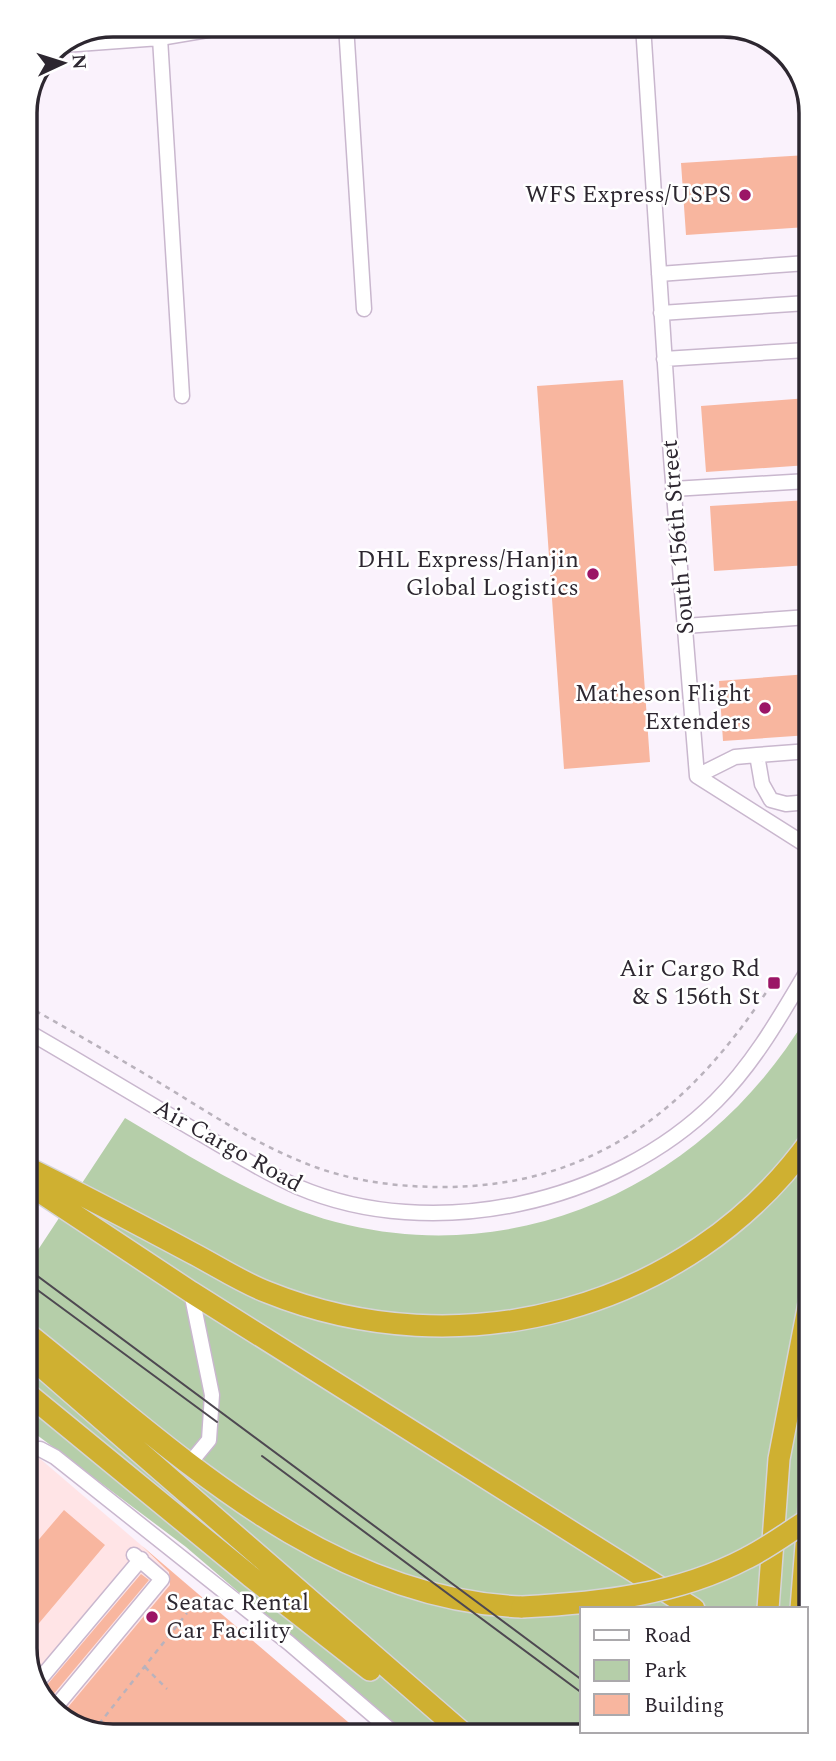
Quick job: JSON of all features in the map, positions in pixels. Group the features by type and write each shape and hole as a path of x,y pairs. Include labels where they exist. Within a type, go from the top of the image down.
{"highway":[{"path":"37,1173 265,1292 323,1312 370,1322 491,1326 556,1313 631,1287 697,1250 754,1205 799,1156"},
{"path":"37,1190 191,1292 691,1607"},
{"path":"37,1341 190,1463 268,1520 360,1571 420,1591 484,1606 522,1607 608,1602 662,1589 747,1559 799,1526"},
{"path":"768,1607 779,1459 799,1355"},
{"path":"37,1362 453,1724"},
{"path":"37,1401 434,1724"}],"street":[{"path":"83,43 160,37 182,396"},
{"path":"347,37 364,309"},
{"name":"South 156th Street","path":"644,37 673,489 697,776"},
{"path":"659,274 799,264"},
{"path":"661,313 799,304"},
{"path":"664,359 799,351"},
{"path":"673,489 799,482"},
{"path":"685,626 799,618"},
{"path":"697,776 735,757 799,752"},
{"path":"757,755 762,784 771,800 786,804 799,803"},
{"path":"697,776 799,841"},
{"name":"Air Cargo Road","path":"37,1037 254,1165 298,1187 345,1203 397,1211 456,1211 511,1205 558,1194 636,1161 714,1103 755,1058 799,985"},
{"path":"190,1463 209,1440 212,1395 191,1292"},
{"path":"37,1450 55,1457 289,1643 383,1724"},
{"path":"43,1676 138,1557 162,1579 59,1702"}],"path":[{"path":"37,1012 251,1139 319,1168 384,1185 468,1187 548,1173 597,1155 622,1140 670,1106 724,1053 769,988"},
{"path":"100,1723 187,1613"},
{"path":"145,1667 167,1689"}],"shaded area":[{"name":"Seatac Rental Car Facility","path":"37,1456 350,1724 108,1724 93,1722 75,1714 59,1702 47,1686 38,1663"}],"green space":[{"path":"799,1028 799,1607 580,1607 580,1724 392,1724 186,1547 37,1435 37,1251 125,1118 232,1180 318,1217 348,1225 417,1235 485,1233 551,1219 613,1196 671,1162 723,1120 770,1070"}],"building":[{"name":"WFS Express/USPS","path":"799,156 799,228 686,235 681,163"},
{"name":"DHL Express/Hanjin Global Logistics","path":"623,380 650,762 564,769 537,386"},
{"path":"799,399 799,466 706,472 701,406"},
{"path":"799,501 799,566 714,571 710,506"},
{"name":"Matheson Flight Extenders","path":"799,675 799,736 723,741 719,681"},
{"path":"64,1510 105,1545 37,1626 37,1542"},
{"name":"Seatac Rental Car Facility","path":"142,1546 350,1724 108,1724 93,1722 67,1708 170,1585 169,1572"},
{"path":"141,1574 149,1580 53,1694 47,1685"}],"tram line":[{"path":"37,1276 580,1679"},
{"path":"37,1290 217,1422"},
{"path":"262,1456 580,1692"}],"place":[{"name":"WFS Express/USPS","path":"745,195"},
{"name":"DHL Express/Hanjin Global Logistics","path":"593,574"},
{"name":"Matheson Flight Extenders","path":"765,708"},
{"name":"Air Cargo Rd & S 156th St","path":"774,983"},
{"name":"Seatac Rental Car Facility","path":"152,1617"}]}
